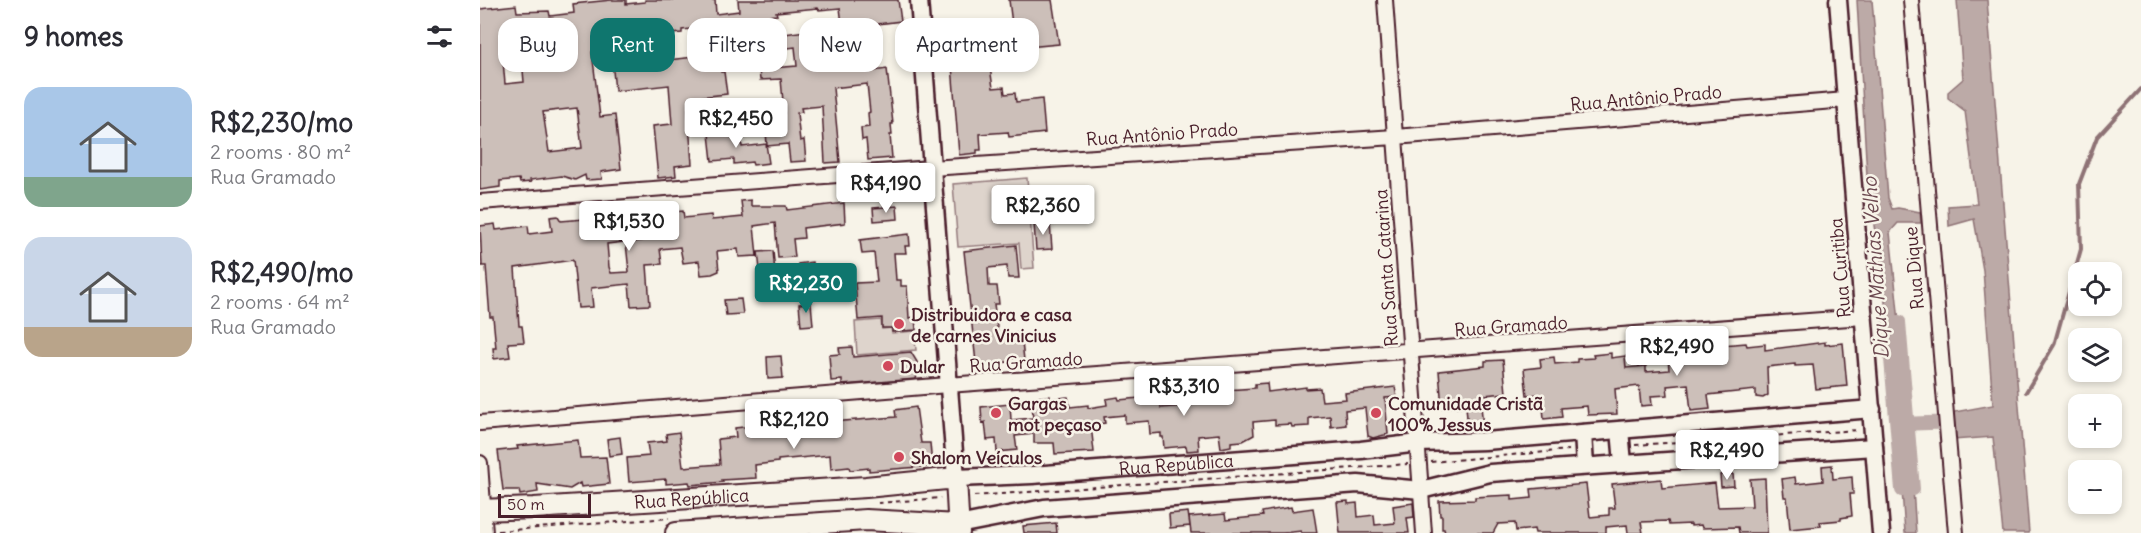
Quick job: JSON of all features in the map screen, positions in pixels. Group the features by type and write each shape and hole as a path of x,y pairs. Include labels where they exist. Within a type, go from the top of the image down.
{"main road":[{"name":"Rua República","path":"481,510 866,488 956,488"},
{"path":"956,488 959,529"},
{"name":"Rua República","path":"674,525 866,519 959,529"}],"street":[{"path":"919,0 956,488"},
{"name":"Rua Santa Catarina","path":"1384,0 1424,533"},
{"name":"Rua Curitiba","path":"1838,0 1881,533"},
{"name":"Rua Dique","path":"1911,0 1956,533"},
{"name":"Rua Antônio Prado","path":"480,202 931,168 1395,137 1846,100"},
{"name":"Rua Gramado","path":"480,423 948,385 1863,317"},
{"name":"Rua República","path":"959,529 1044,508 1358,484 1421,490 1490,473 1585,466 1621,446 1872,409"},
{"path":"1584,441 1585,466"},
{"name":"Rua República","path":"956,488 1032,475 1303,455 1419,443 1584,441 1621,446 1874,447"},
{"path":"480,463 484,532"}],"path":[{"path":"1621,446 1873,429"},
{"path":"872,503 956,488 1419,463 1584,441"},
{"path":"484,532 674,525"}],"shaded area":[{"path":"1857,0 1872,0 1888,198 1892,209 1920,212 1921,223 1898,223 1890,232 1899,322 1888,323 1867,176"},
{"path":"1957,0 1987,0 2029,533 2003,533 1993,437 1953,440 1949,413 1993,405 1983,270 1974,219 1949,226 1948,206 1977,204 1965,111 1948,98 1948,92 1963,79"},
{"path":"1027,178 1034,268 1021,269 1019,243 958,247 953,184"},
{"path":"881,320 882,329 891,328 892,333 914,331 916,350 857,355 855,322"},
{"path":"1913,489 1916,533 1905,533 1902,490"}],"building":[{"path":"611,0 626,0 626,4 645,2 645,0 715,0 716,14 739,11 738,0 898,0 901,18 895,18 895,22 883,23 883,18 841,18 840,8 819,10 818,8 776,12 777,15 754,18 687,18 687,29 675,34 675,18 590,18 590,72 594,72 600,117 615,115 621,169 601,172 602,179 586,180 585,175 575,180 562,176 520,183 519,179 500,181 500,187 480,190 480,9 516,5 517,12 549,11 550,16 574,13 573,4","holes":["577,108 582,148 549,152 543,112"]},
{"path":"1009,0 1052,0 1059,44 1039,46 1039,18 1011,18"},
{"path":"799,32 799,72 883,72 883,70 887,69 893,124 891,124 892,135 890,135 892,158 868,160 866,139 862,140 861,128 869,127 867,84 833,88 840,162 825,163 822,106 801,108 802,112 797,113 800,141 804,140 806,161 790,162 788,144 767,146 765,114 784,113 781,79 760,80 759,72 787,72 787,67 797,66 795,47 787,48 787,34"},
{"path":"687,58 687,72 724,72 727,94 690,98 688,109 692,164 675,166 676,176 658,178 653,126 672,124 669,85 615,91 613,72 675,72 675,59"},
{"path":"953,72 991,72 993,88 1004,87 1005,94 1015,93 1016,102 1042,99 1045,133 1009,137 1008,132 980,134 981,150 977,150 977,153 959,155"},
{"path":"740,131 742,147 766,144 769,163 734,164 734,159 712,161 709,134"},
{"path":"751,200 751,206 786,206 787,210 844,203 845,223 803,228 804,238 793,239 795,257 778,258 775,223 754,226 757,256 739,257 738,249 717,251 719,271 712,274 701,275 699,261 683,263 680,247 660,249 662,264 647,265 650,305 631,306 629,284 591,288 593,307 578,308 573,260 515,268 519,326 522,326 524,342 508,343 510,357 494,359 493,348 496,348 493,317 490,317 486,266 482,266 480,226 495,224 496,230 528,226 529,234 552,231 550,217 558,216 561,221 584,219 585,226 606,224 606,219 620,217 623,242 607,244 609,267 611,273 629,272 626,243 645,240 642,208 663,206 664,213 683,211 684,218 711,215 712,220 743,217 741,201"},
{"path":"897,206 898,219 874,221 873,208"},
{"path":"1050,223 1052,249 1036,250 1034,224"},
{"path":"909,234 910,246 905,246 906,253 894,253 896,280 901,280 901,286 907,286 909,318 915,317 916,330 892,332 892,328 882,328 882,318 858,320 855,283 877,282 874,253 862,254 860,240"},
{"path":"1016,245 1019,278 1008,278 1007,266 988,268 989,286 997,286 999,304 994,304 998,335 1021,333 1024,360 992,364 992,371 977,372 964,251"},
{"path":"773,251 777,294 763,296 758,252"},
{"path":"812,262 813,270 834,268 836,284 817,285 817,280 800,282 798,264"},
{"path":"741,299 743,314 726,315 724,300"},
{"path":"811,303 813,325 801,326 799,304"},
{"path":"1825,342 1825,345 1843,343 1847,386 1816,389 1813,365 1767,367 1768,395 1763,398 1756,397 1756,390 1708,395 1710,409 1691,411 1688,384 1667,386 1668,395 1651,396 1652,405 1641,406 1639,386 1615,389 1617,414 1588,415 1587,406 1561,408 1562,417 1544,419 1542,394 1527,395 1524,369 1541,367 1540,359 1554,357 1555,364 1577,362 1577,359 1594,358 1593,355 1611,353 1611,358 1625,356 1626,368 1646,366 1646,372 1669,370 1668,357 1685,356 1686,361 1724,359 1723,345 1765,344 1765,350"},
{"name":"Dular","path":"852,347 853,357 911,352 917,362 916,379 842,385 842,380 831,381 829,355 840,354 839,348"},
{"path":"781,356 783,378 768,379 767,357"},
{"path":"1503,360 1506,393 1484,395 1484,405 1481,405 1483,428 1468,430 1466,406 1442,408 1439,371 1485,366 1485,361"},
{"path":"1267,383 1268,392 1306,387 1306,389 1320,388 1322,401 1346,399 1345,393 1395,387 1397,397 1385,398 1388,434 1373,438 1368,436 1365,408 1345,410 1346,425 1331,427 1330,416 1309,418 1309,426 1275,425 1275,420 1253,422 1254,435 1243,441 1231,442 1231,446 1221,448 1219,434 1198,436 1199,450 1187,451 1186,446 1164,448 1161,433 1150,434 1149,421 1125,423 1125,415 1104,417 1105,423 1091,425 1094,452 1055,454 1054,443 1034,443 1034,434 1015,436 1017,450 997,452 996,439 987,440 985,422 982,423 981,407 1010,404 1011,420 1033,418 1031,401 1039,400 1039,397 1050,396 1050,399 1068,397 1070,407 1088,405 1088,408 1107,405 1106,399 1118,397 1119,400 1160,396 1161,408 1183,406 1182,400 1198,399 1197,392 1255,388 1255,384"},
{"path":"916,407 921,443 930,443 932,466 869,471 869,468 831,469 830,455 778,460 778,462 755,465 756,478 690,485 689,482 666,484 666,479 629,482 627,458 649,456 647,443 667,441 666,434 679,432 683,467 720,464 718,439 736,437 735,428 753,426 754,432 777,429 777,420 790,419 791,425 896,417 895,410"},
{"path":"620,437 622,454 609,456 607,439"},
{"path":"578,440 580,458 606,457 609,484 581,487 580,483 570,489 537,484 538,492 520,495 519,490 503,490 498,451 518,449 517,446"},
{"path":"1832,465 1833,479 1852,477 1853,494 1850,494 1852,516 1841,518 1841,520 1820,522 1821,526 1790,529 1787,497 1784,497 1782,479 1795,477 1796,484 1823,481 1822,466"},
{"path":"1733,474 1734,486 1721,487 1720,475"},
{"path":"1765,478 1767,533 1739,533 1738,527 1702,528 1701,525 1691,526 1691,524 1669,525 1668,521 1641,522 1643,533 1628,533 1627,525 1606,527 1606,533 1535,533 1534,529 1516,531 1515,523 1498,524 1493,533 1445,533 1442,529 1442,516 1440,516 1439,501 1475,500 1475,497 1512,495 1512,500 1532,498 1531,489 1586,484 1590,517 1609,515 1609,508 1615,508 1612,484 1661,479 1662,488 1715,483 1718,507 1752,506 1750,479"},
{"path":"1348,501 1348,504 1357,503 1358,517 1374,515 1375,525 1395,523 1393,506 1413,503 1414,517 1407,518 1409,533 1340,533 1337,502"},
{"path":"1291,507 1292,511 1313,508 1317,533 1301,533 1301,531 1191,533 1189,517 1225,514 1226,520 1263,516 1262,512"},
{"path":"1188,512 1190,526 1170,528 1169,514"},
{"path":"1056,523 1057,533 1024,533 1023,526"}],"waterway":[{"path":"2026,392 2054,345 2081,249 2079,184 2097,137 2141,89"},
{"name":"Dique Mathias Velho","path":"1895,318 1907,493"},
{"path":"1899,322 1913,489 1902,490 1888,323 1899,322"},
{"path":"1901,424 1956,422"}],"place":[{"name":"Distribuidora e casa de carnes Vinicius","path":"899,324"},
{"name":"Dular","path":"888,366"},
{"name":"Gargas mot peçaso","path":"996,413"},
{"name":"Comunidade Cristã 100% Jessus","path":"1376,413"},
{"name":"Shalom Veículos","path":"899,457"}]}
